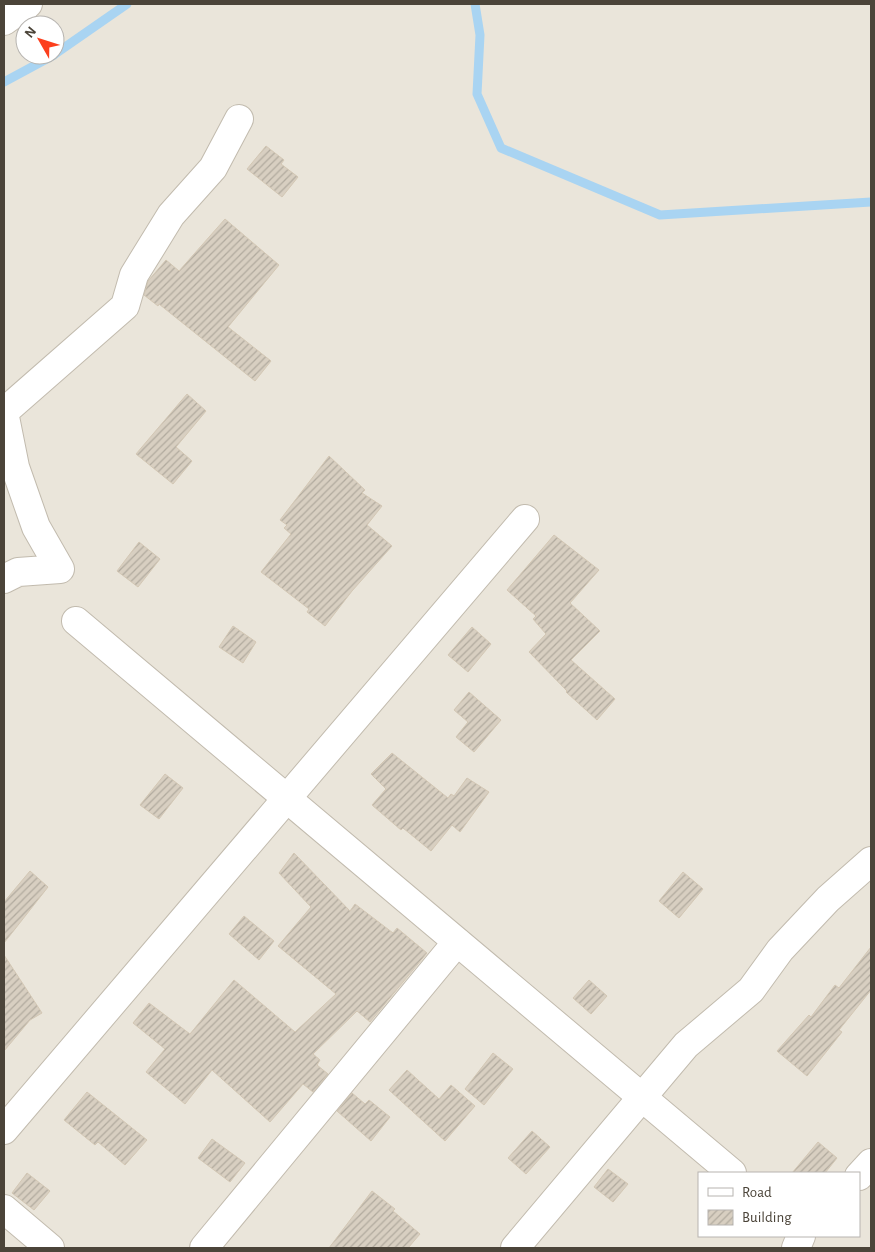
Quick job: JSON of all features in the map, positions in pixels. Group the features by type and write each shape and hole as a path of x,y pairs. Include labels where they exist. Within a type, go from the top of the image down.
{"street":[{"path":"4,21 28,4"},
{"path":"4,579 18,572 60,569 36,527 15,467 4,412 125,306 134,275 166,222 213,168 239,119"},
{"path":"4,1130 525,519"},
{"path":"76,621 731,1172"},
{"path":"515,1248 686,1045 751,990 786,944 828,899 871,861"},
{"path":"204,1248 457,942"},
{"path":"860,1175 871,1163"},
{"path":"4,1209 50,1248"}],"shaded area":[{"path":"4,4 871,4 871,1248 4,1248"}],"building":[{"path":"266,146 284,160 281,164 298,177 282,197 247,169"},
{"path":"225,219 279,265 228,327 271,361 255,381 159,304 158,306 144,295 148,281 166,260 179,271"},
{"path":"187,394 206,411 176,447 192,461 173,484 136,454"},
{"path":"329,456 365,490 362,493 382,506 367,525 392,546 352,591 325,626 307,612 309,609 261,572 291,534 284,528 287,525 280,520"},
{"path":"554,535 599,570 570,603 600,631 571,660 615,699 597,720 566,692 529,652 546,634 533,619 536,616 507,590"},
{"path":"139,542 160,559 138,587 117,571"},
{"path":"233,626 256,642 243,663 219,647"},
{"path":"472,627 491,644 468,672 448,655"},
{"path":"469,692 501,720 474,752 456,737 468,722 454,710"},
{"path":"392,753 448,798 451,794 454,796 467,778 489,792 460,832 452,825 431,851 403,828 401,830 372,805 386,789 371,774"},
{"path":"165,774 183,788 159,819 140,805"},
{"path":"294,853 350,911 355,904 393,933 397,928 427,953 370,1022 357,1011 313,1054 320,1060 317,1065 328,1074 313,1092 303,1084 270,1122 212,1070 185,1104 146,1072 165,1049 133,1023 149,1003 190,1034 234,980 295,1032 336,994 278,946 311,907 279,873"},
{"path":"30,871 48,887 4,943 4,902"},
{"path":"683,872 703,889 679,918 659,901"},
{"path":"244,916 274,941 259,960 229,934"},
{"path":"871,947 871,990 839,1030 842,1032 807,1076 777,1051 809,1015 811,1017 835,985 839,988"},
{"path":"4,955 42,1013 30,1020 4,1051"},
{"path":"589,980 607,996 591,1014 573,998"},
{"path":"493,1053 513,1069 484,1105 465,1089"},
{"path":"407,1070 439,1099 451,1085 475,1106 445,1141 389,1090"},
{"path":"87,1092 147,1140 125,1165 98,1142 95,1145 64,1120"},
{"path":"352,1093 365,1104 369,1100 390,1117 371,1141 337,1111"},
{"path":"532,1131 550,1147 526,1174 508,1158"},
{"path":"212,1139 245,1163 230,1182 198,1158"},
{"path":"818,1142 837,1158 826,1172 793,1172"},
{"path":"608,1169 628,1184 613,1202 594,1187"},
{"path":"27,1173 50,1191 34,1210 12,1193"},
{"path":"372,1191 395,1209 393,1211 420,1234 408,1248 329,1248"}],"waterway":[{"path":"65,47 127,4"},
{"path":"475,4 480,35 477,94 501,148 660,215 871,202"},
{"path":"4,82 35,65"}]}
